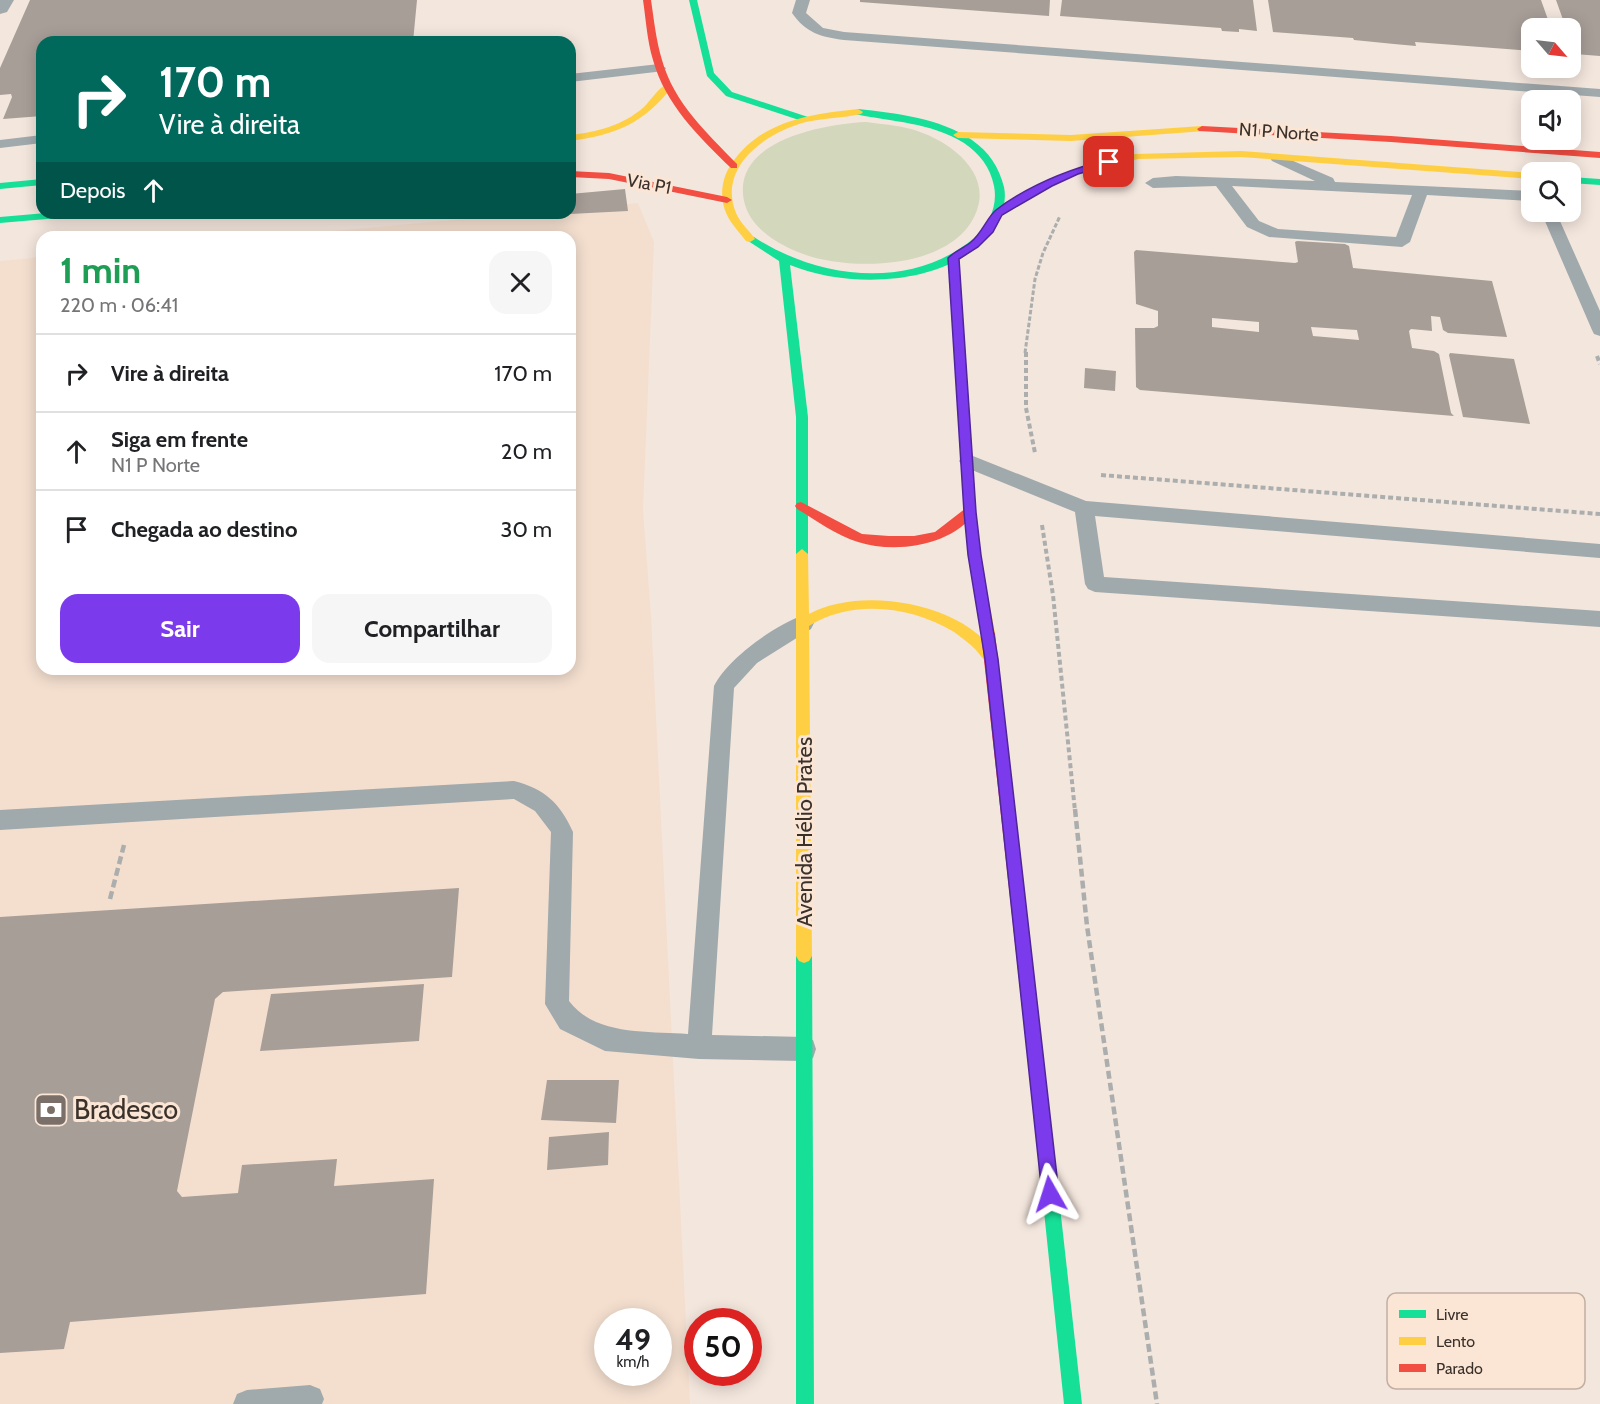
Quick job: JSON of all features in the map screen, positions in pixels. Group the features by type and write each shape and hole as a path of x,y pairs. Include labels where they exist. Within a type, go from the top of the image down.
{"main road":[{"path":"647,0 659,68 667,87 695,126 734,166"},
{"path":"693,0 710,74 717,83 729,94 805,119"},
{"path":"576,137 603,135 628,126 647,111 667,87"},
{"path":"885,113 928,122 957,135 976,148 990,163 999,179 1002,196 998,213 989,230 974,245 954,258 910,272 870,276 830,273 784,260 762,248 745,233 733,217 727,200 728,183 734,166 746,151 762,138 805,119 831,114 885,113"},
{"name":"N1 P Norte","path":"957,135 1071,138 1215,128 1400,139 1600,155"},
{"name":"N1 P Norte","path":"998,213 1049,183 1075,172 1138,156 1242,154 1521,175"},
{"name":"Via P1","path":"576,174 609,176 727,200"},
{"path":"1581,181 1600,182"},
{"path":"0,186 36,183"},
{"path":"0,220 36,217"},
{"path":"954,258 974,555 992,659 1073,1404"},
{"name":"Avenida Hélio Prates","path":"784,260 802,417 806,1404"},
{"path":"801,506 860,537 889,542 914,541 939,536 970,512"},
{"path":"804,623 832,609 855,606 916,610 941,620 970,637 992,659"}],"street":[{"path":"0,8 4,0"}],"lane":[{"path":"803,0 799,13 808,27 822,33 844,36 1600,93"},
{"path":"576,77 659,68"},
{"path":"0,144 36,140"},
{"path":"1277,158 1340,186"},
{"path":"1153,183 1176,181 1340,186 1521,195"},
{"path":"1221,183 1253,224 1275,234 1402,242 1422,189"},
{"path":"1552,222 1600,330"},
{"path":"968,461 1084,508 1598,556"},
{"path":"1084,508 1095,584 1600,619"},
{"path":"699,1047 724,686 731,673 743,662 804,623"},
{"path":"0,820 514,790 531,794 544,803 556,818 562,832 557,1004 569,1021 604,1039 699,1047 804,1049"},
{"path":"247,1404 310,1399"}],"path":[{"path":"1062,213 1041,257 1026,333 1027,429 1042,475 1040,513 1053,595 1087,926 1157,1404"},
{"path":"1089,474 1600,514"},
{"path":"110,899 132,812"}],"shaded area":[{"path":"638,203 654,242 643,510 651,616 685,1308 684,1386 689,1386 690,1404 0,1404 0,261 36,258 36,675 576,675 576,231 332,231 465,219 576,219 576,209"}],"green space":[{"path":"866,122 911,129 925,134 952,149 964,160 973,172 978,185 979,199 975,215 962,233 943,247 920,257 868,264 842,263 798,252 772,238 757,226 744,201 744,180 752,163 766,150 785,139 828,127"}],"building":[{"path":"30,0 417,0 414,36 36,36 36,116 3,119 12,97 11,94 0,95 0,68"},
{"path":"860,0 1050,0 1049,16 860,2"},
{"path":"1062,0 1253,0 1257,31 1239,29 1239,32 1222,31 1221,28 1060,16"},
{"path":"1268,0 1541,0 1547,18 1521,18 1521,50 1415,42 1416,46 1354,40 1353,38 1273,32"},
{"path":"1556,0 1600,0 1600,56 1581,54 1581,18 1562,18"},
{"path":"625,189 628,211 576,214 576,193"},
{"path":"1295,242 1345,244 1349,246 1353,268 1492,281 1507,337 1448,333 1443,330 1440,317 1431,316 1432,331 1411,329 1409,331 1412,348 1434,351 1439,354 1451,413 1454,416 1140,390 1136,387 1135,328 1158,326 1158,311 1136,304 1134,252 1136,250 1295,263 1298,262","holes":["1212,318 1259,322 1259,332 1212,327","1311,327 1357,330 1359,340 1313,336"]},
{"path":"1450,353 1514,359 1530,424 1463,417"},
{"path":"1085,368 1116,371 1115,391 1084,388"},
{"path":"459,888 452,977 223,992 215,999 177,1191 182,1197 238,1193 242,1165 337,1159 334,1186 434,1179 426,1294 70,1322 64,1349 0,1353 0,917"},
{"path":"424,984 419,1041 260,1051 271,994"},
{"path":"547,1080 619,1080 616,1123 541,1120"},
{"path":"609,1132 608,1165 547,1170 549,1137"}],"traffic: fast":[{"path":"693,0 710,74 729,94 805,119"},
{"path":"750,239 774,255 803,267 836,274 869,277 903,274 935,266 963,253 985,234 997,214 1000,192 996,171 984,154 967,141 923,123 858,112"},
{"path":"1581,181 1600,182"},
{"path":"0,186 36,183"},
{"path":"0,220 36,217"},
{"path":"784,260 802,417 802,554"},
{"path":"804,956 805,1404"},
{"path":"1045,1144 1073,1404"}],"traffic: slow":[{"path":"576,137 601,133 636,118 667,87"},
{"path":"750,239 733,217 727,196 731,173 743,153 756,141 787,125 822,116 858,112"},
{"path":"958,135 1071,138 1202,129"},
{"path":"998,213 1049,183 1075,172 1138,156 1241,154 1521,175"},
{"path":"954,258 970,511 974,555 988,633"},
{"path":"802,554 804,956"},
{"path":"804,623 826,611 847,606 865,604 904,608 923,613 958,629 976,641 992,659"}],"traffic: jam":[{"path":"647,0 655,52 673,97 691,122 734,166"},
{"path":"1202,129 1391,139 1600,155"},
{"path":"576,174 609,176 727,200"},
{"path":"801,506 860,538 889,541 914,541 939,536 970,511"},
{"path":"988,633 1045,1144"}],"place":[{"name":"Bradesco","path":"51,1110"}],"route":[{"path":"1050,1194 992,659 974,555 954,258 974,245 989,230 998,213 1049,183 1109,162"}]}
